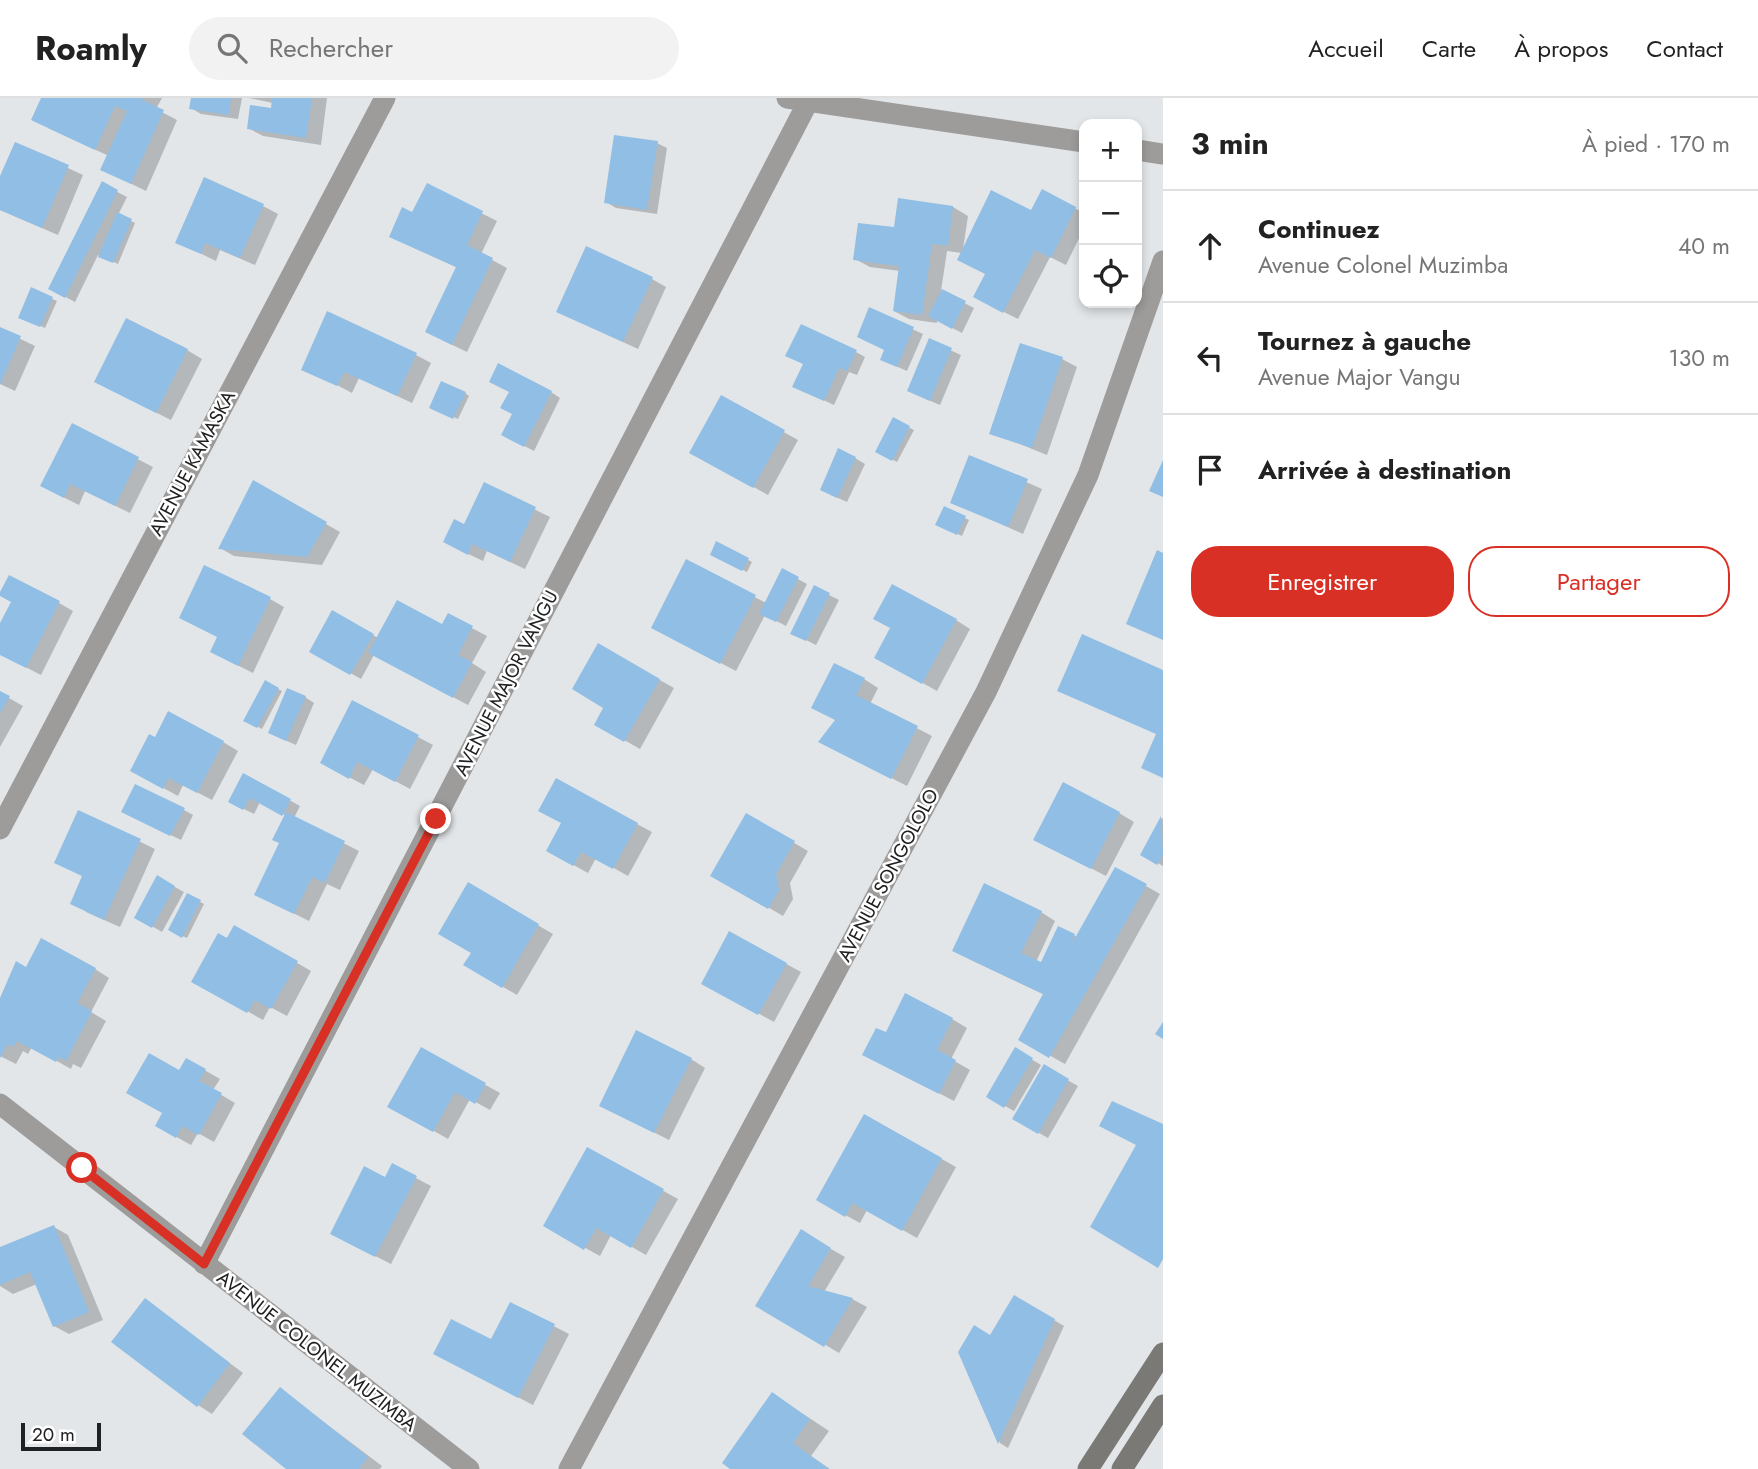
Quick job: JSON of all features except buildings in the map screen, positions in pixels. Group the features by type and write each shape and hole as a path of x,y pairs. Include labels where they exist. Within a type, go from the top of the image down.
{"main road":[{"path":"1088,1469 1163,1353"},
{"path":"1122,1469 1163,1405"}],"street":[{"name":"AVENUE KAMASKA","path":"0,829 385,98"},
{"path":"798,100 1079,141"},
{"name":"AVENUE MAJOR VANGU","path":"204,1264 798,100"},
{"path":"1142,151 1163,154"},
{"name":"AVENUE SONGOLOLO","path":"569,1469 986,692 1088,475 1163,261"},
{"name":"AVENUE COLONEL MUZIMBA","path":"0,1104 469,1469"}],"route":[{"path":"82,1168 204,1264 436,819"}]}
